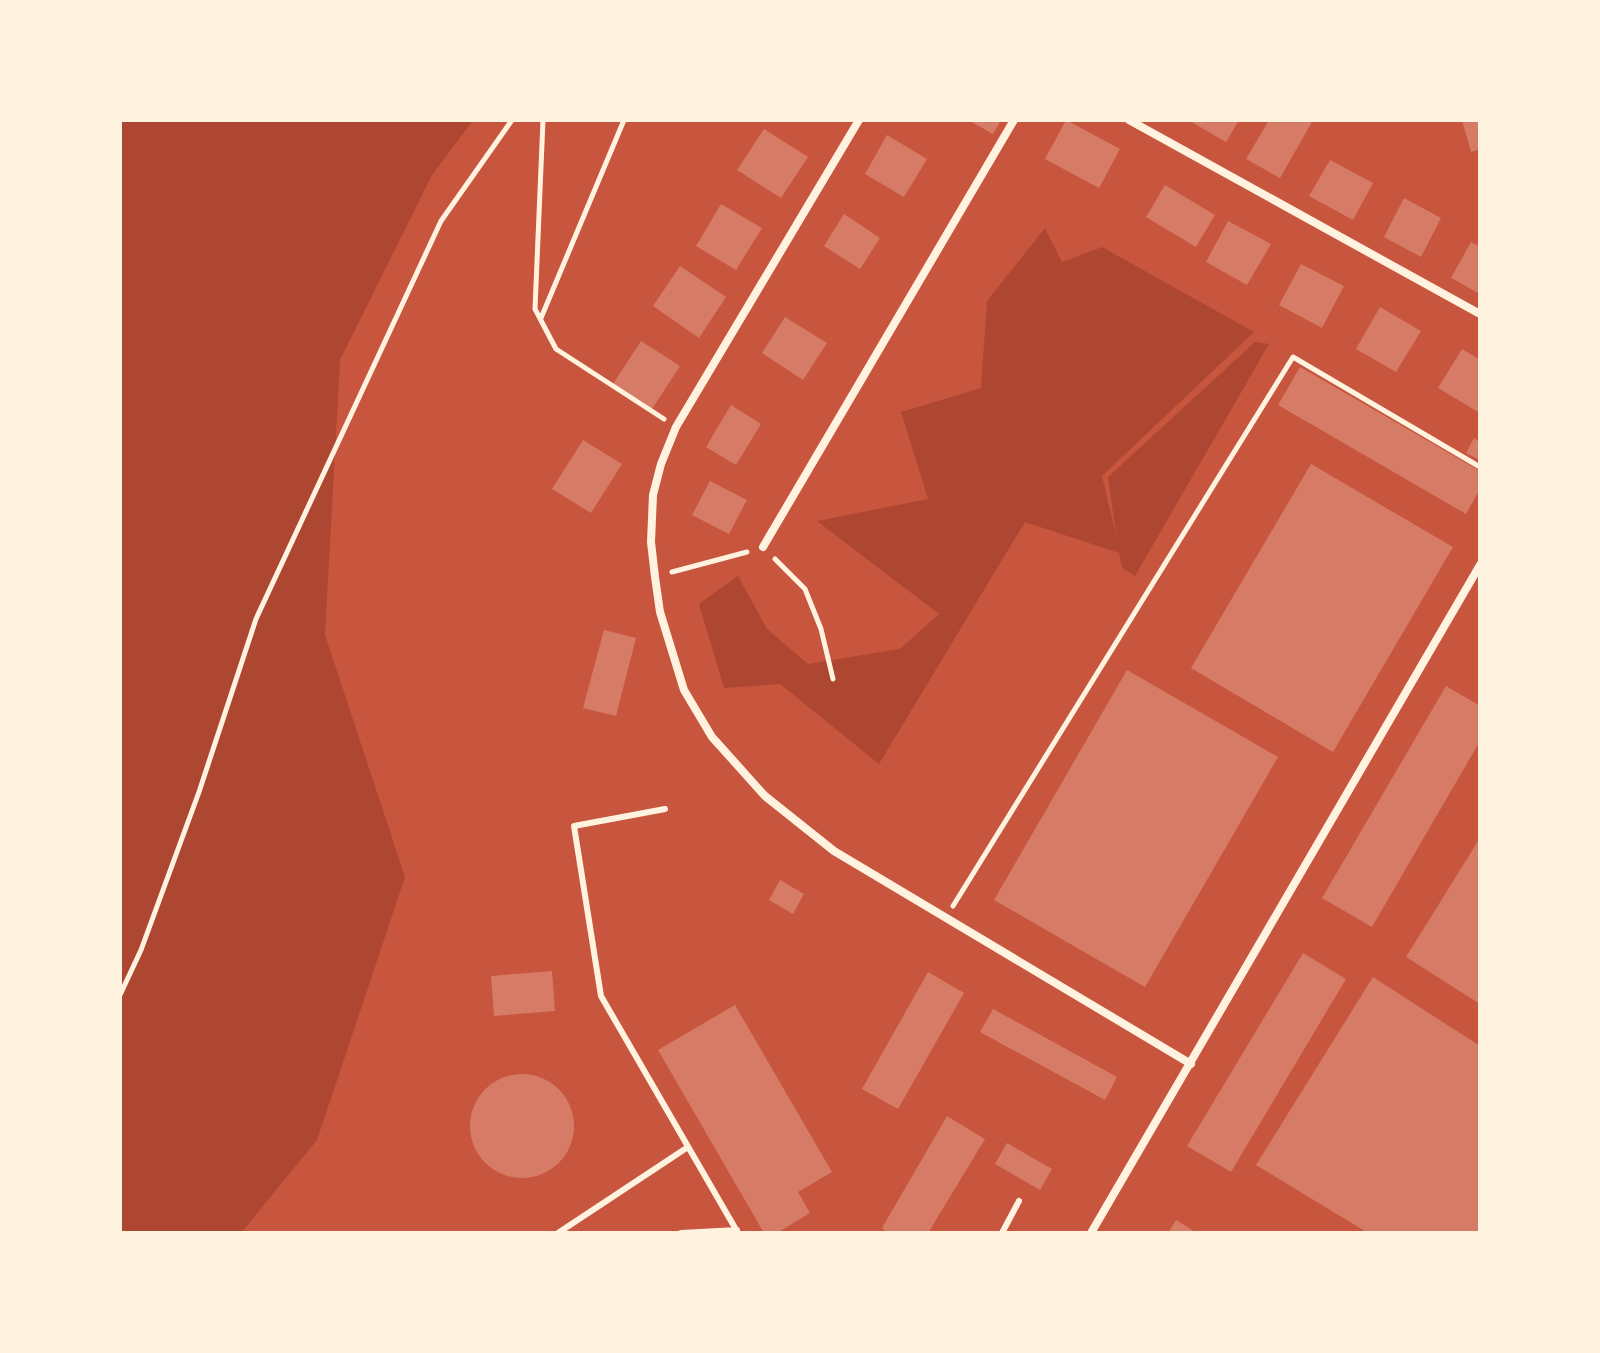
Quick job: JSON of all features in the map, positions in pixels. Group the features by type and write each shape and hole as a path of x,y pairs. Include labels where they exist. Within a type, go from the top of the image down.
{"street":[{"path":"859,120 676,427 661,464 653,495 651,542 660,612 684,690 712,737 765,796 834,851 1191,1064"},
{"path":"763,547 1014,120"},
{"path":"1129,120 1480,314"},
{"path":"1091,1233 1480,565"}],"lane":[{"path":"665,809 574,826 601,996 737,1232 681,1233"},
{"path":"558,1233 688,1147"},
{"path":"1002,1233 1019,1201"}],"path":[{"path":"120,995 141,950 256,619 441,221 512,120"},
{"path":"543,120 535,309 556,349 676,427"},
{"path":"540,320 624,120"},
{"path":"945,919 1293,357 1480,467"},
{"path":"655,577 763,547 805,589 821,629 833,679"}],"shaded area":[{"path":"120,120 473,120 432,175 340,360 325,635 405,877 317,1140 241,1233 120,1233"},
{"path":"1045,228 1062,262 1102,247 1254,332 1102,476 1116,535 1108,477 1255,342 1269,344 1135,576 1122,568 1119,553 1025,522 879,764 780,684 724,688 699,604 738,576 767,629 808,664 900,649 939,614 817,521 928,499 901,412 981,388 987,301"}],"building":[{"path":"968,120 1001,120 993,134"},
{"path":"1066,120 1120,149 1099,188 1045,159"},
{"path":"1188,120 1239,120 1226,142"},
{"path":"1269,120 1313,120 1280,178 1246,159"},
{"path":"1462,120 1480,120 1480,149 1471,152"},
{"path":"764,129 808,157 781,198 737,170"},
{"path":"887,135 927,159 904,197 865,174"},
{"path":"1330,160 1373,183 1353,220 1309,196"},
{"path":"1165,185 1215,215 1196,247 1146,217"},
{"path":"1404,198 1441,218 1421,257 1384,237"},
{"path":"721,204 762,228 736,270 696,246"},
{"path":"844,214 880,238 860,269 824,246"},
{"path":"1228,221 1271,244 1247,285 1206,262"},
{"path":"1471,242 1480,247 1480,294 1451,278"},
{"path":"1301,264 1344,286 1322,328 1279,305"},
{"path":"680,266 726,297 699,338 653,306"},
{"path":"1380,307 1421,331 1396,372 1356,349"},
{"path":"785,317 827,343 803,380 762,353"},
{"path":"641,341 680,366 652,409 613,384"},
{"path":"1462,349 1480,360 1480,413 1438,388"},
{"path":"1300,367 1480,471 1480,489 1466,514 1278,405"},
{"path":"731,405 761,424 736,465 706,447"},
{"path":"1474,438 1480,442 1480,460 1466,453"},
{"path":"583,440 622,464 591,513 552,489"},
{"path":"1311,464 1453,547 1333,752 1191,668"},
{"path":"710,481 747,500 729,534 692,515"},
{"path":"604,630 636,638 616,716 583,708"},
{"path":"1127,670 1278,757 1145,987 994,900"},
{"path":"1446,686 1480,706 1480,741 1372,927 1322,898"},
{"path":"1480,838 1480,1004 1406,957"},
{"path":"780,880 804,894 793,914 769,900"},
{"path":"1303,953 1346,979 1231,1172 1187,1146"},
{"path":"552,971 555,1011 494,1016 491,976"},
{"path":"928,972 964,993 898,1109 862,1089"},
{"path":"1373,977 1480,1046 1480,1233 1368,1233 1256,1165"},
{"path":"735,1005 832,1172 798,1192 810,1213 777,1233 764,1233 658,1050"},
{"path":"993,1009 1117,1077 1105,1100 980,1032"},
{"path":"522,1074 542,1078 559,1089 570,1106 574,1126 570,1146 559,1163 542,1174 522,1178 502,1174 485,1163 474,1146 470,1126 474,1106 485,1089 502,1078"},
{"path":"947,1116 985,1139 928,1233 887,1233 882,1228"},
{"path":"1007,1143 1052,1169 1040,1190 995,1164"},
{"path":"1176,1220 1197,1233 1168,1233"}]}
